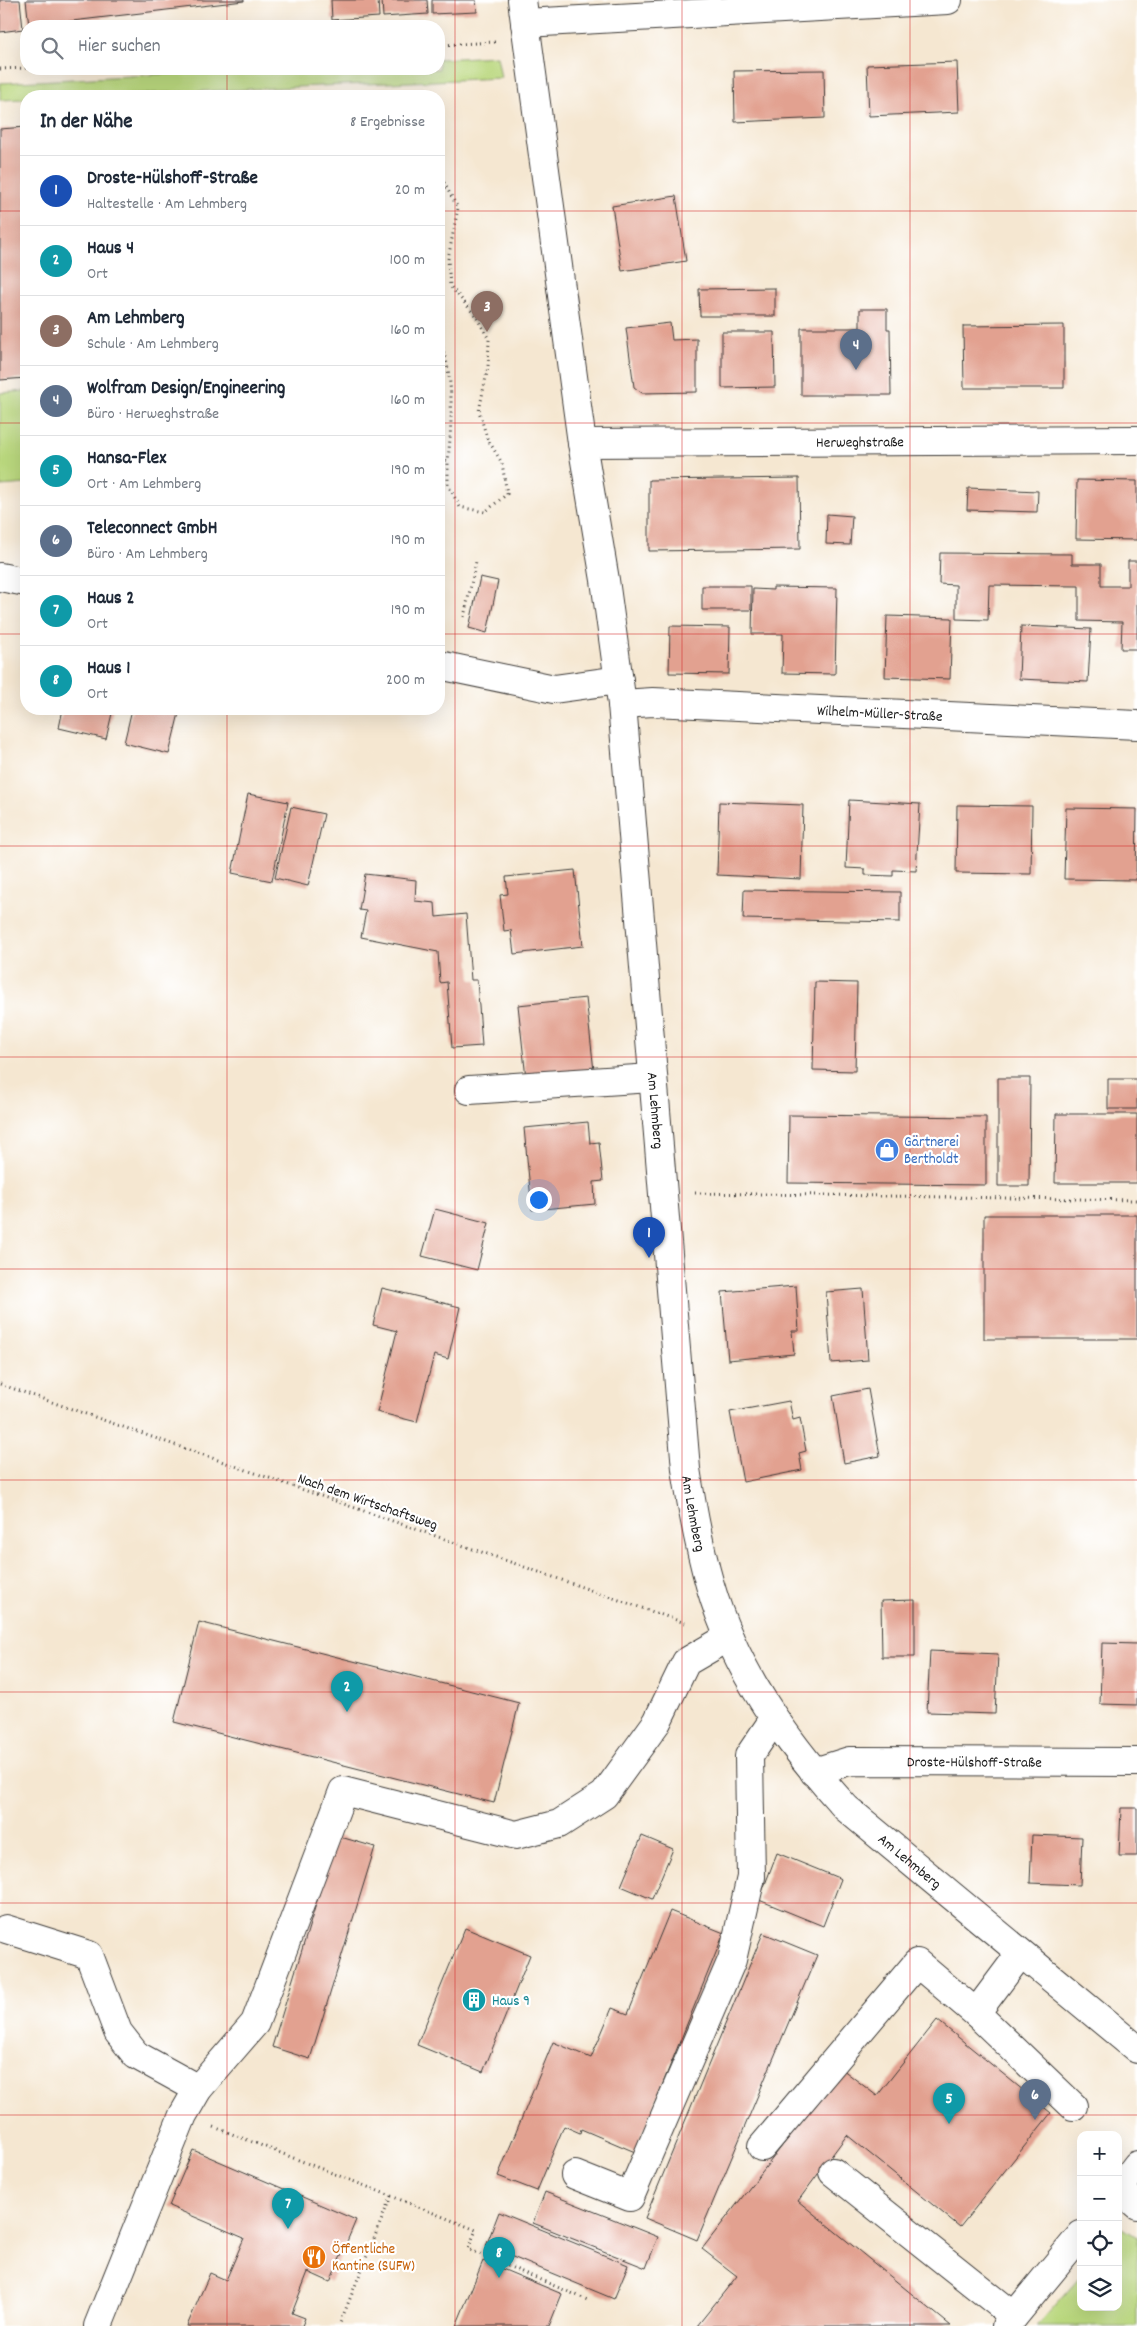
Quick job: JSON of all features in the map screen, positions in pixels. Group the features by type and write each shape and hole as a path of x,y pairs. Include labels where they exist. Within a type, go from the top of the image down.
{"street":[{"path":"523,11 948,0"},
{"name":"Am Lehmberg","path":"523,11 582,443 620,692 686,1469 696,1529 711,1587 729,1636 749,1678 774,1719 814,1772 846,1808 1137,2049"},
{"name":"Herweghstraße","path":"582,443 1137,440"},
{"path":"0,577 20,581"},
{"name":"Wilhelm-Müller-Straße","path":"445,666 554,689 620,692 653,702 1137,725"},
{"path":"469,1090 652,1078"},
{"path":"98,2326 183,2115 198,2089 255,2023 343,1791 516,1835 559,1824 604,1795 657,1722 686,1662 729,1636"},
{"path":"575,2175 630,2197 634,2188 732,1960 751,1878 749,1756 774,1719"},
{"name":"Droste-Hülshoff-Straße","path":"814,1772 849,1762 1137,1762"},
{"path":"6,1929 89,1955 118,2032 136,2055 198,2089"},
{"path":"976,2013 1020,1954"},
{"path":"762,2148 918,1963 976,2013 1073,2106"},
{"path":"1125,2195 1137,2165"},
{"path":"834,2172 1010,2321 1077,2241"}],"path":[{"path":"445,45 502,42 523,11"},
{"path":"0,69 20,68"},
{"path":"445,185 458,208 448,259 450,286 475,314 489,339 488,367 480,411 487,438 502,463 507,494 485,512 460,506 448,485 448,461 453,416 445,363"},
{"path":"464,617 476,562"},
{"path":"662,1193 1137,1200"},
{"name":"Nach dem Wirtschaftsweg","path":"0,1384 656,1614 729,1636"},
{"path":"183,2115 476,2230 468,2249 590,2301"},
{"path":"339,2326 391,2196"}],"green space":[{"path":"497,56 501,78 228,90 20,90 20,99 0,100 0,83 147,75 445,75 445,59"},
{"path":"20,391 20,484 0,486 0,393"},
{"path":"1123,2228 1137,2237 1137,2326 1037,2326 1077,2281 1077,2311 1122,2311"}],"building":[{"path":"0,0 20,0 22,20 20,20 20,29 0,32"},
{"path":"26,0 244,0 81,20 28,20"},
{"path":"331,0 378,0 379,17 332,20"},
{"path":"382,0 427,0 428,14 383,17"},
{"path":"432,0 476,0 477,12 432,14"},
{"path":"957,62 959,112 869,116 867,65"},
{"path":"824,70 825,118 735,122 734,71"},
{"path":"20,127 20,378 0,380 0,129"},
{"path":"676,196 686,261 622,271 612,206"},
{"path":"775,288 775,316 700,316 699,289"},
{"path":"860,309 887,309 887,329 890,329 891,395 801,395 801,328 860,328"},
{"path":"670,323 672,340 697,339 697,392 642,393 634,387 626,328"},
{"path":"1064,325 1064,388 964,388 963,326"},
{"path":"722,332 774,332 775,387 722,388"},
{"path":"799,478 800,549 649,551 649,480"},
{"path":"1077,480 1137,481 1137,540 1076,539"},
{"path":"968,488 1038,491 1037,512 967,510"},
{"path":"827,514 852,516 850,545 826,544"},
{"path":"940,553 1072,554 1072,564 1101,564 1101,586 1128,586 1128,561 1137,561 1137,649 1121,649 1122,622 1079,621 1079,586 989,585 988,620 956,619 956,585 939,584"},
{"path":"480,577 498,581 487,633 469,628"},
{"path":"702,586 751,586 751,610 702,610"},
{"path":"773,587 837,588 835,674 782,673 783,634 752,634 753,589 773,590"},
{"path":"887,616 952,618 950,679 885,677"},
{"path":"670,626 730,627 729,674 669,673"},
{"path":"1021,626 1091,629 1088,682 1019,679"},
{"path":"62,715 112,715 106,739 59,728"},
{"path":"131,715 179,715 169,754 124,743"},
{"path":"248,794 288,802 272,881 232,873"},
{"path":"849,800 920,804 916,871 893,870 893,876 865,875 865,869 846,868"},
{"path":"719,802 803,805 801,879 717,875"},
{"path":"957,805 1032,806 1031,874 956,873"},
{"path":"291,807 324,814 308,886 275,878"},
{"path":"1066,808 1137,809 1136,880 1064,879"},
{"path":"575,870 583,946 514,954 511,930 504,931 500,895 508,894 506,877"},
{"path":"365,874 416,880 415,901 435,903 436,917 466,914 471,980 477,980 482,1046 452,1048 447,982 440,983 438,952 361,937 366,911 359,910"},
{"path":"744,890 900,892 900,922 743,919"},
{"path":"815,982 857,983 855,1071 813,1070"},
{"path":"586,998 594,1071 526,1078 518,1005"},
{"path":"998,1078 1030,1078 1029,1186 998,1186"},
{"path":"1108,1079 1137,1079 1137,1109 1108,1109"},
{"path":"1056,1114 1137,1114 1137,1183 1055,1183"},
{"name":"Gärtnerei Bertholdt","path":"789,1115 986,1117 986,1185 788,1183"},
{"path":"588,1122 590,1143 599,1142 603,1181 594,1182 595,1204 532,1210 524,1128"},
{"path":"435,1209 489,1223 477,1270 422,1256"},
{"path":"984,1215 1137,1215 1137,1339 984,1339"},
{"path":"796,1286 799,1331 792,1331 794,1354 728,1360 722,1292"},
{"path":"382,1288 460,1307 448,1359 434,1355 417,1422 377,1412 397,1331 373,1325"},
{"path":"863,1289 868,1360 831,1363 826,1292"},
{"path":"868,1389 880,1456 844,1463 833,1396"},
{"path":"789,1401 793,1420 800,1418 806,1451 799,1453 802,1470 743,1482 730,1412"},
{"path":"915,1600 915,1657 882,1657 881,1601"},
{"path":"199,1622 519,1703 494,1803 174,1722"},
{"path":"1102,1643 1137,1644 1137,1705 1100,1704"},
{"path":"930,1651 998,1654 995,1714 927,1712"},
{"path":"1121,1808 1137,1808 1137,1856 1119,1856"},
{"path":"1032,1835 1082,1837 1080,1885 1030,1883"},
{"path":"337,1836 375,1847 310,2059 272,2047"},
{"path":"642,1836 673,1849 652,1899 621,1886"},
{"path":"777,1853 841,1879 823,1926 759,1900"},
{"path":"670,1911 724,1933 635,2152 581,2129 580,2133 564,2126 537,2191 498,2176 553,2042 591,2058 612,2008 628,2014"},
{"name":"Haus 9","path":"465,1928 530,1955 483,2072 417,2045"},
{"path":"763,1933 817,1955 697,2240 645,2218"},
{"path":"937,2020 1051,2113 960,2227 847,2135 798,2201 951,2326 697,2326 737,2276 702,2249 842,2069 877,2096"},
{"path":"193,2150 356,2220 330,2282 308,2272 292,2313 305,2318 302,2326 187,2326 210,2273 226,2280 244,2238 169,2206"},
{"path":"545,2192 658,2237 646,2268 533,2223"},
{"path":"499,2212 628,2265 614,2299 486,2246"},
{"path":"483,2261 562,2294 549,2326 456,2326"}],"place":[{"name":"Am Lehmberg","path":"487,332"},
{"name":"Wolfram Design/Engineering","path":"856,370"},
{"name":"Gärtnerei Bertholdt","path":"887,1150"},
{"name":"Droste-Hülshoff-Straße","path":"649,1258"},
{"name":"Haus 4","path":"347,1712"},
{"name":"Haus 9","path":"474,2000"},
{"name":"Teleconnect GmbH","path":"1035,2120"},
{"name":"Hansa-Flex","path":"949,2124"},
{"name":"Haus 2","path":"288,2229"},
{"name":"Öffentliche Kantine (SUFW)","path":"314,2257"},
{"name":"Haus 1","path":"499,2278"}]}
